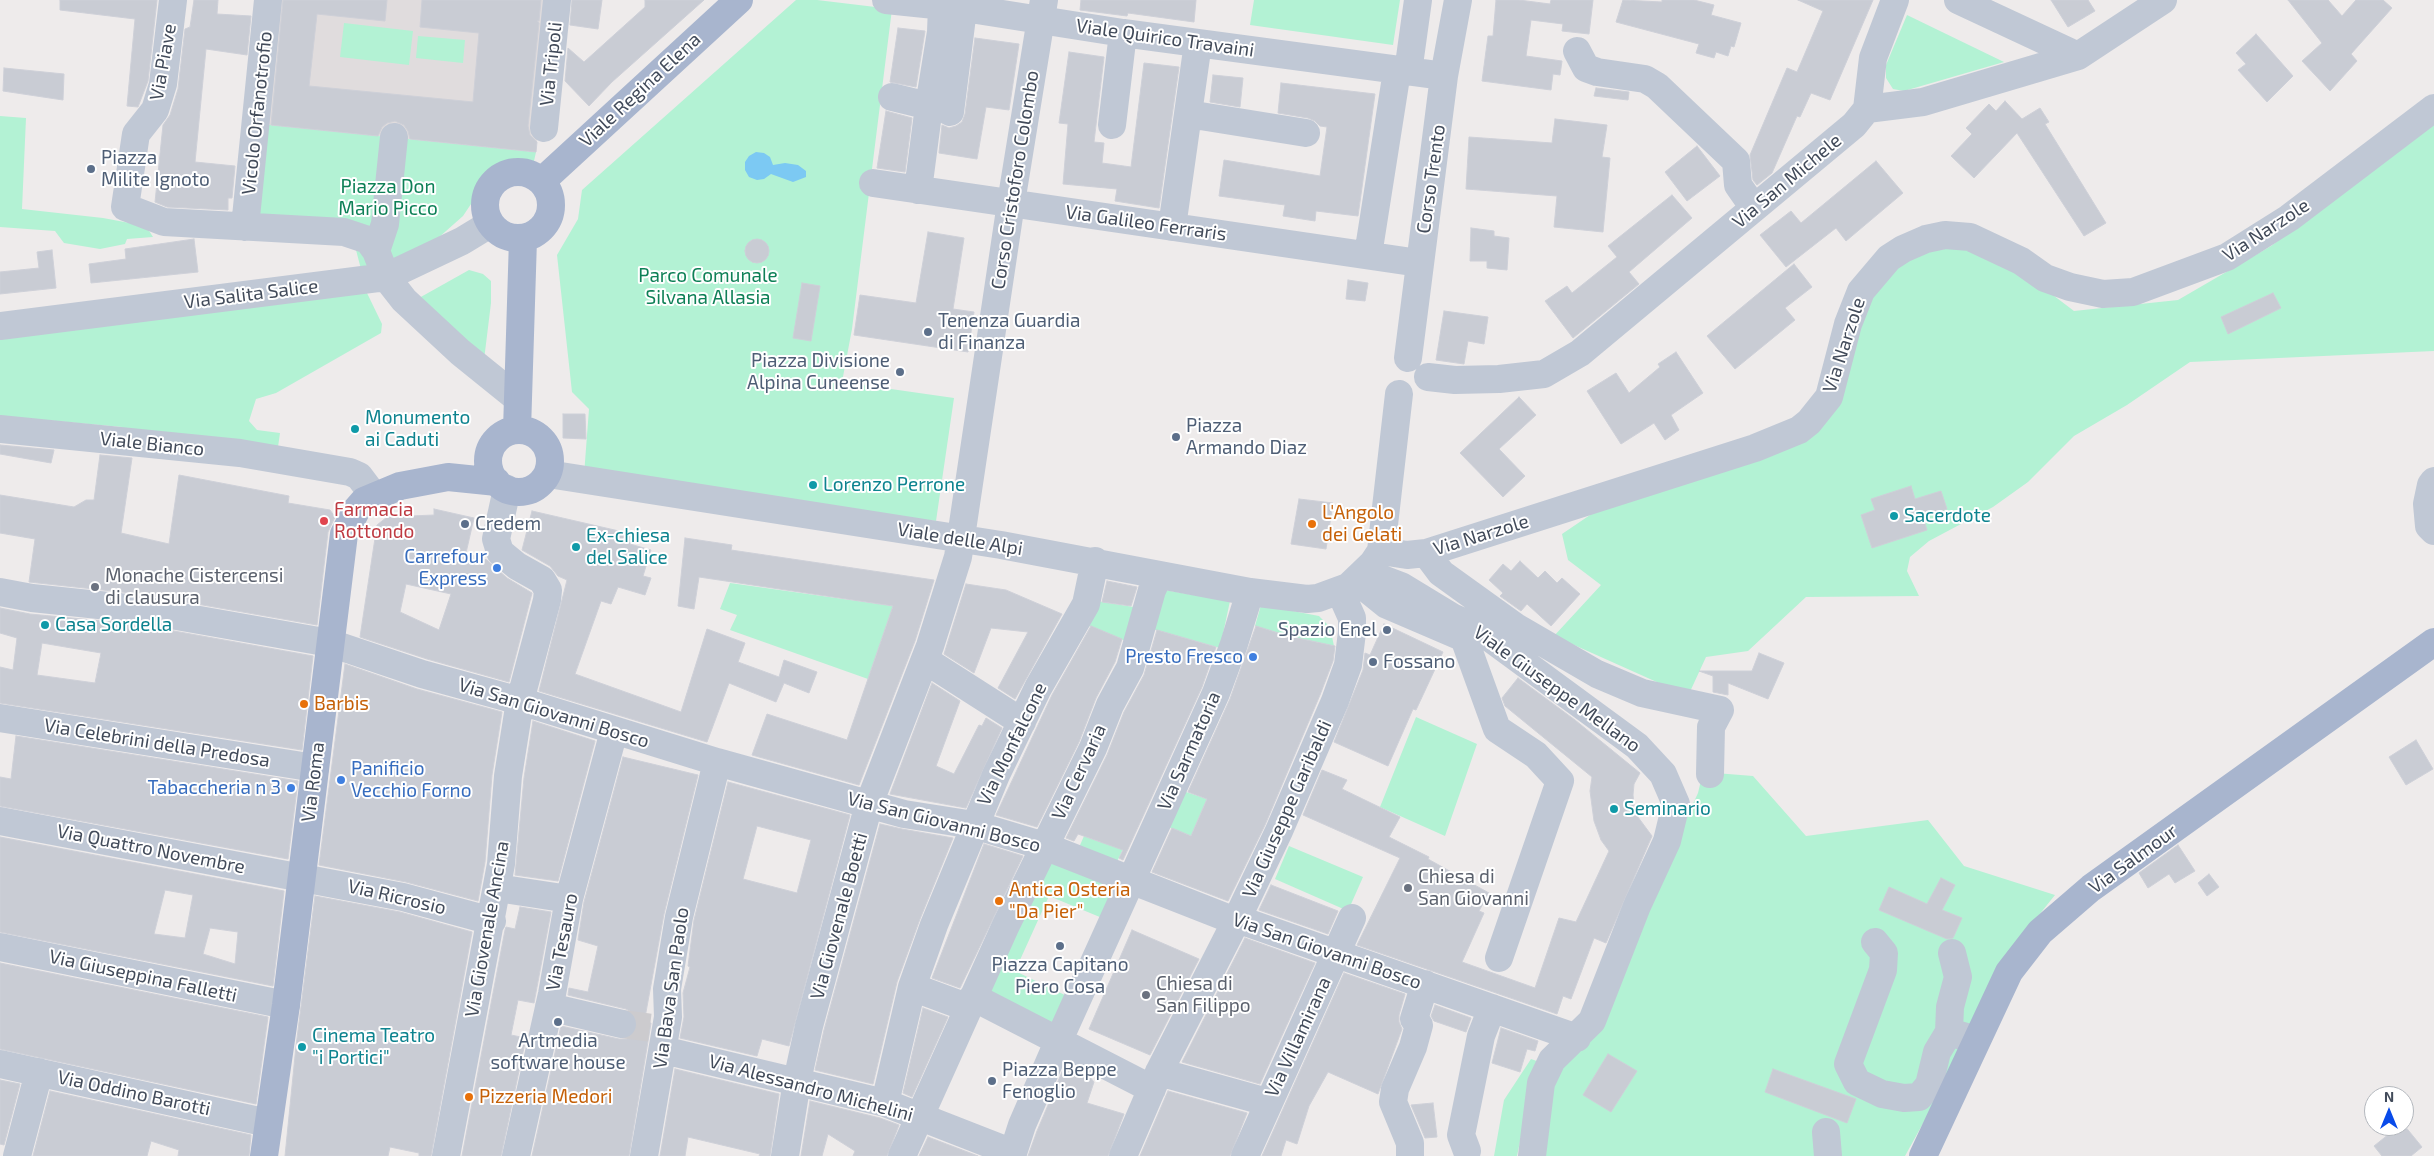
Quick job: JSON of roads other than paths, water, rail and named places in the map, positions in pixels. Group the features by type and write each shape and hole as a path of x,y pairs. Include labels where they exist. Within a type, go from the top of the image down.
{"main road":[{"name":"Viale Regina Elena","path":"542,181 738,0"},
{"path":"519,172 530,174 542,181 551,198 552,209 549,220 542,229 523,239 504,236 490,224 484,204 486,194 500,178 519,172"},
{"path":"518,430 517,398 523,239"},
{"path":"518,430 533,433 545,443 550,453 548,474 535,488 526,491 498,476 498,438 510,431 518,430"},
{"name":"Via Roma","path":"264,1156 286,1005 344,534 357,508 364,501 400,486 448,477 498,476"},
{"name":"Via Salmour","path":"1923,1156 2009,972 2040,932 2091,888 2434,642"}],"street":[{"name":"Via Piave","path":"173,0 163,84 155,110 136,134 125,207 164,222 246,227"},
{"name":"Vicolo Orfanotrofio","path":"246,227 268,0"},
{"name":"Via Tripoli","path":"544,128 557,0"},
{"name":"Viale Quirico Travaini","path":"886,0 953,7 1043,10 1123,33 1444,76"},
{"path":"1368,255 1418,0"},
{"name":"Corso Trento","path":"1408,358 1444,76 1458,0"},
{"path":"1896,0 1873,58 1867,109 1923,102 2078,56 2163,0"},
{"path":"1958,0 2078,56"},
{"path":"918,190 940,109 941,32 953,7"},
{"name":"Corso Cristoforo Colombo","path":"960,539 1011,203 1043,10"},
{"path":"1112,125 1123,33"},
{"path":"1172,227 1198,43"},
{"path":"1577,51 1586,68 1597,72 1646,78 1657,86 1736,161 1738,185 1754,208"},
{"path":"892,97 940,109"},
{"name":"Via Narzole","path":"1360,573 1407,555 1426,553 1755,448 1799,430 1809,422 1829,397 1848,324 1861,291 1889,258 1903,249 1945,235 1970,237 2021,261 2045,278 2070,288 2102,294 2133,292 2227,257 2289,218 2434,108"},
{"name":"Via San Michele","path":"1428,376 1455,380 1499,379 1544,374 1580,353 1854,125 1867,109"},
{"path":"1188,114 1306,133"},
{"path":"376,251 385,224 393,148"},
{"name":"Via Galileo Ferraris","path":"873,184 1419,263"},
{"name":"Via Salita Salice","path":"0,326 386,277 462,241 490,224"},
{"path":"246,227 344,232 368,240 376,251 386,277 404,300 460,352 517,398"},
{"path":"0,307 184,288 195,302"},
{"path":"1408,358 1420,361 1424,365 1428,376 1421,392 1410,396 1399,394 1391,384 1390,372 1397,362 1408,358"},
{"path":"1399,394 1360,573 1387,605 1464,638 1497,729 1536,755 1560,781 1500,958"},
{"name":"Viale Bianco","path":"0,429 240,452 304,466 350,472 359,476 374,496"},
{"name":"Viale Bianco","path":"184,464 207,462 374,496"},
{"name":"Viale delle Alpi","path":"548,474 1095,561 1250,592 1307,598 1360,573"},
{"name":"Via Giovenale Ancina","path":"446,1156 498,888 508,776 520,701 548,590 542,580 517,566 500,552 496,539 498,476"},
{"path":"2434,482 2431,485 2427,504 2429,526 2434,531"},
{"name":"Via Giovenale Boetti","path":"785,1156 797,1081 830,944 869,804 925,660 958,557 960,539"},
{"path":"1426,553 1442,573 1516,627 1597,674 1642,693 1720,710 1711,727 1710,774"},
{"name":"Via Monfalcone","path":"885,1103 912,987 934,924 974,825 1038,688 1086,604 1095,561"},
{"name":"Via Giuseppe Garibaldi","path":"1123,1156 1156,1080 1237,919 1320,736 1348,665 1352,618 1360,573"},
{"name":"Viale Giuseppe Mellano","path":"1360,573 1402,586 1452,617 1475,627 1638,746 1663,774 1676,804 1667,841 1637,906 1592,1020 1577,1038 1552,1060 1541,1083 1532,1156"},
{"name":"Via Cervaria","path":"902,1156 971,1002 1044,846 1093,748 1110,705 1130,668 1159,575"},
{"name":"Via San Giovanni Bosco","path":"0,592 32,598 137,609 330,643 422,674 520,701 717,762 904,814 974,825 1044,846 1224,916 1577,1038"},
{"name":"Via Sarmatoria","path":"1058,1042 1216,693 1250,592"},
{"path":"925,660 1022,722"},
{"name":"Via Celebrini della Predosa","path":"0,718 315,768"},
{"name":"Via Tesauro","path":"516,1156 549,1007 569,899 614,730"},
{"name":"Via Bava San Paolo","path":"644,1156 660,1035 679,917 717,762"},
{"name":"Via Quattro Novembre","path":"0,821 302,877"},
{"name":"Via Ricrosio","path":"302,877 403,896 492,921"},
{"path":"498,888 569,899"},
{"name":"Via Villamirana","path":"1245,1156 1352,918"},
{"path":"1875,942 1884,954 1883,970 1848,1064 1857,1082 1882,1094 1904,1098 1919,1097 1930,1085 1937,1052 1949,1032 1950,1007 1958,977 1952,953"},
{"name":"Via Giuseppina Falletti","path":"0,947 286,1005"},
{"path":"1410,1156 1410,1143 1393,1102 1395,1089 1419,1025 1414,1019 1425,984"},
{"path":"912,987 971,1002 1058,1042 1156,1080 1268,1102"},
{"path":"549,1007 622,1024"},
{"path":"1467,1151 1461,1135 1481,1036 1492,1008"},
{"path":"1949,1032 1976,1040"},
{"name":"Via Alessandro Michelini","path":"660,1035 797,1081 885,1103 1013,1154"},
{"path":"1013,1154 1022,1125 1058,1042"},
{"name":"Via Oddino Barotti","path":"0,1064 268,1123"},
{"path":"17,1156 39,1072"}],"water":[{"path":"756,152 764,153 770,157 773,165 785,163 798,165 806,171 806,177 793,182 771,174 764,179 757,180 749,177 745,170 745,162 749,156"}],"tunnel":[{"path":"622,1024 653,1028"}],"place":[{"name":"Piazza Milite Ignoto","path":"91,169"},
{"name":"Tenenza Guardia di Finanza","path":"928,332"},
{"name":"Piazza Divisione Alpina Cuneense","path":"900,372"},
{"name":"Monumento ai Caduti","path":"355,429"},
{"name":"Piazza Armando Diaz","path":"1176,437"},
{"name":"Lorenzo Perrone","path":"813,485"},
{"name":"Sacerdote","path":"1894,516"},
{"name":"Farmacia Rottondo","path":"324,521"},
{"name":"Credem","path":"465,524"},
{"name":"L'Angolo dei Gelati","path":"1312,524"},
{"name":"Ex-chiesa del Salice","path":"576,547"},
{"name":"Carrefour Express","path":"497,568"},
{"name":"Monache Cistercensi di clausura","path":"95,587"},
{"name":"Casa Sordella","path":"45,625"},
{"name":"Spazio Enel","path":"1387,630"},
{"name":"Presto Fresco","path":"1253,657"},
{"name":"Fossano","path":"1373,662"},
{"name":"Barbis","path":"304,704"},
{"name":"Panificio Vecchio Forno","path":"341,780"},
{"name":"Tabaccheria n 3","path":"291,788"},
{"name":"Seminario","path":"1614,809"},
{"name":"Chiesa di San Giovanni","path":"1408,888"},
{"name":"Antica Osteria \"Da Pier\"","path":"999,901"},
{"name":"Piazza Capitano Piero Cosa","path":"1060,946"},
{"name":"Chiesa di San Filippo","path":"1146,995"},
{"name":"Artmedia software house","path":"558,1022"},
{"name":"Cinema Teatro \"i Portici\"","path":"302,1047"},
{"name":"Piazza Beppe Fenoglio","path":"992,1081"},
{"name":"Pizzeria Medori","path":"469,1097"}],"park label":[{"name":"Piazza Don Mario Picco","path":"388,198"},
{"name":"Parco Comunale Silvana Allasia","path":"708,287"}]}
